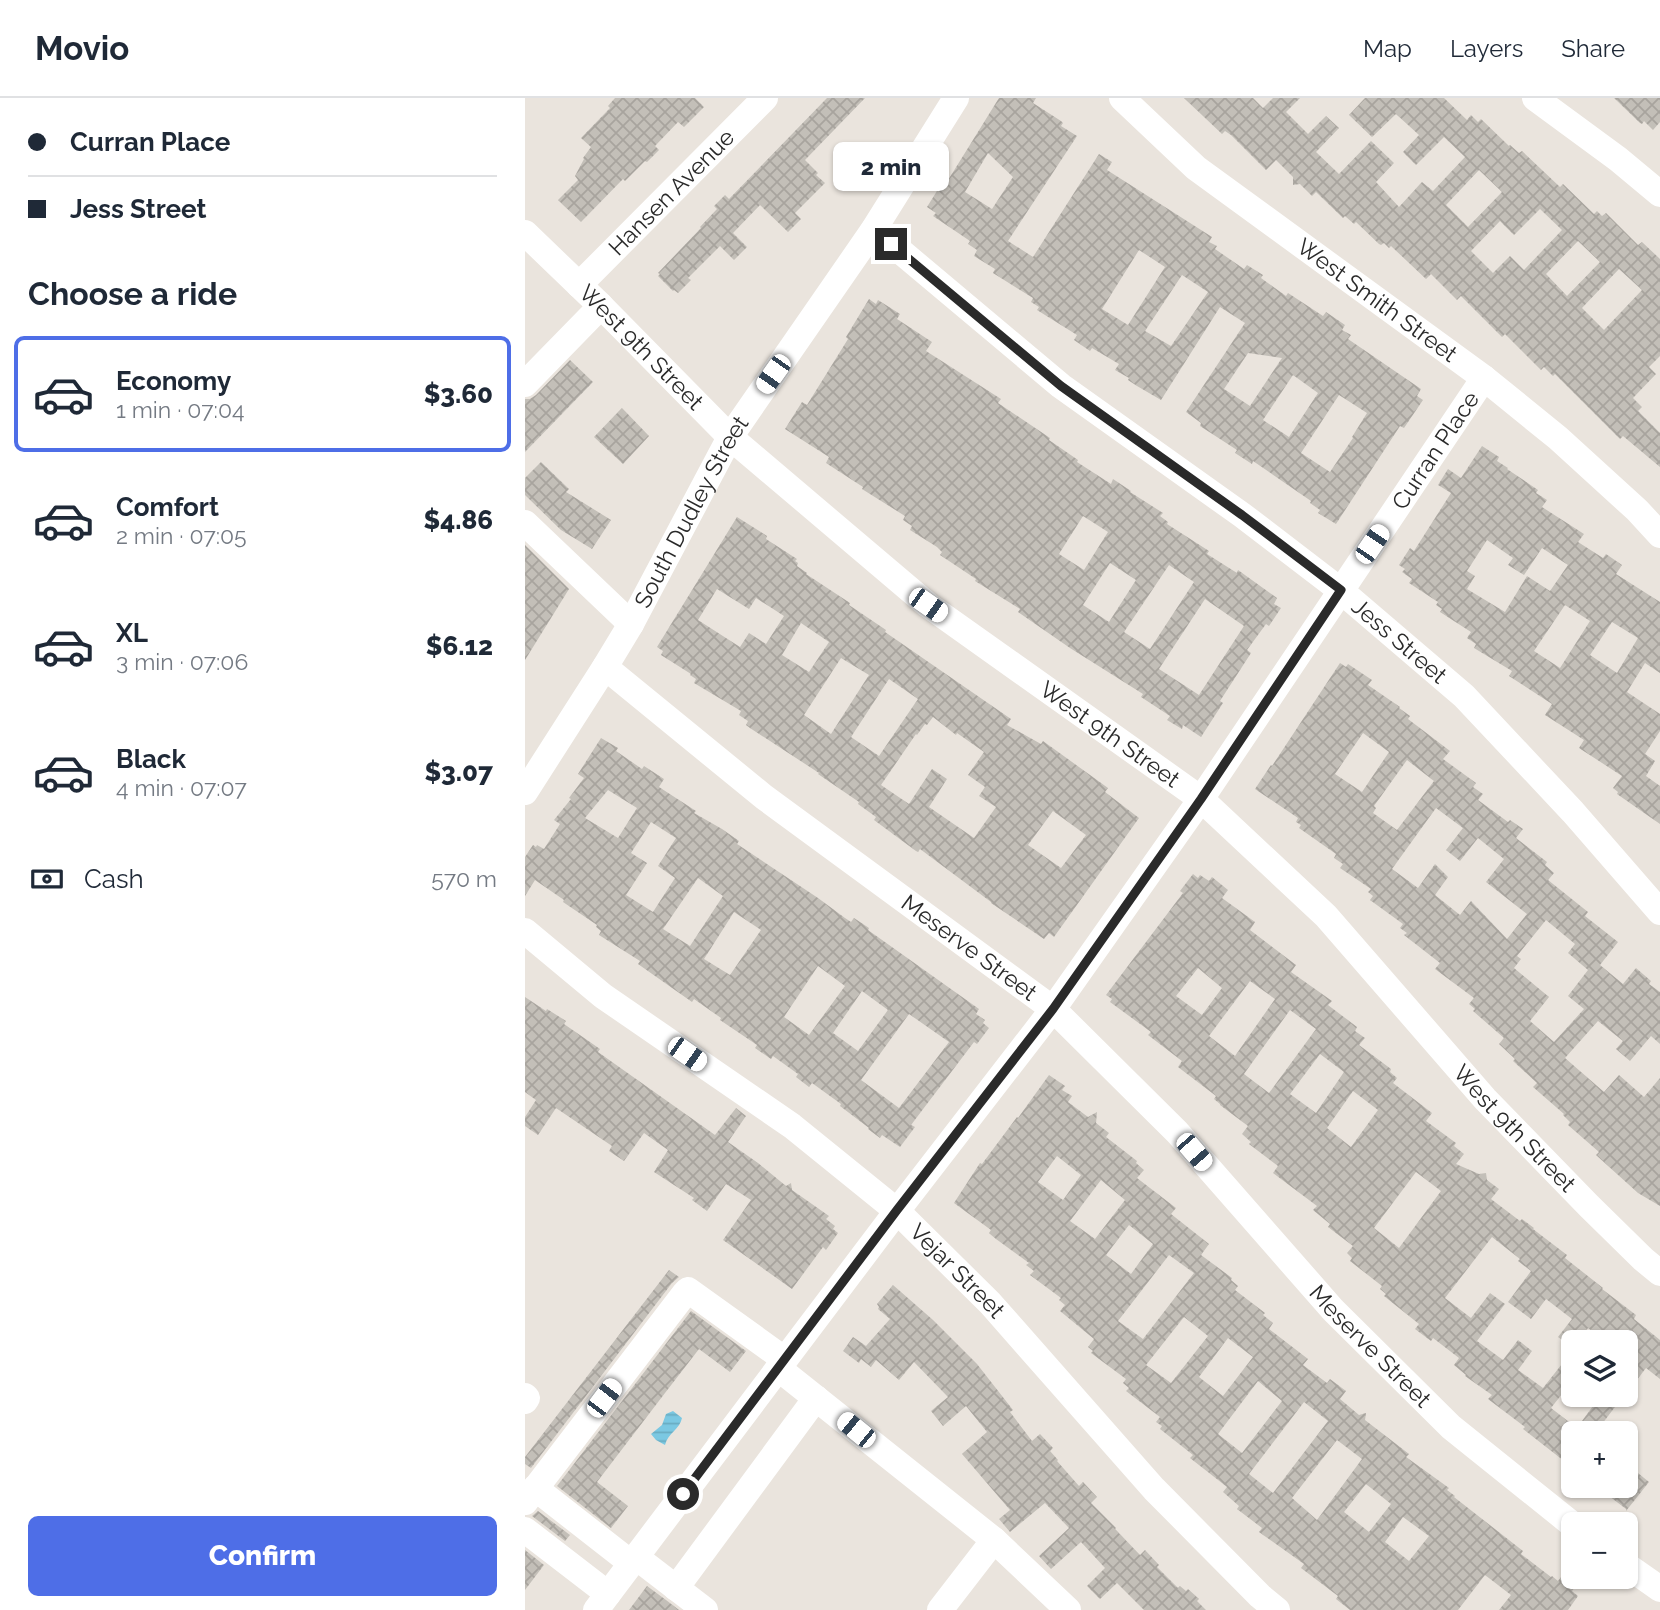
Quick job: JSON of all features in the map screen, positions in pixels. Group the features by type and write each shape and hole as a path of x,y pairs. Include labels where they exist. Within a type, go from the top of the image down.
{"street":[{"name":"Hansen Avenue","path":"579,285 765,98"},
{"name":"South Dudley Street","path":"525,792 534,758 605,667 631,624 730,437 874,229 956,98"},
{"name":"West Smith Street","path":"1122,98 1196,168 1484,378 1558,438 1637,510 1660,535"},
{"path":"1535,98 1618,159 1660,194"},
{"name":"Jess Street","path":"874,229 1061,386 1242,515 1341,590 1464,696 1573,812 1660,912"},
{"name":"West 9th Street","path":"525,233 730,437 928,605 1201,799 1326,916 1485,1099 1588,1206 1660,1273"},
{"path":"525,384 601,306"},
{"name":"Curran Place","path":"602,1602 897,1210 1053,1009 1201,799 1484,378"},
{"path":"525,523 631,624"},
{"name":"Meserve Street","path":"605,667 764,797 1053,1009 1177,1132 1333,1310 1451,1427 1561,1515"},
{"name":"Vejar Street","path":"525,931 603,996 792,1126 897,1210 990,1303 1154,1489 1277,1610"},
{"path":"705,1610 634,1560 530,1495 688,1290 781,1363 816,1398 994,1540 1068,1610"},
{"path":"676,1588 816,1398"},
{"path":"525,1530 602,1602"},
{"path":"940,1610 994,1540"},
{"path":"1638,1573 1660,1589"}],"water":[{"path":"673,1411 682,1418 665,1445 651,1434 662,1425 666,1414"}],"building":[{"path":"615,98 695,98 704,107 684,127 678,122 655,146 659,150 625,181 623,179 581,222 558,200 578,180 575,176 591,147 581,138 610,108 608,106"},
{"path":"827,98 865,98 805,160 825,183 795,213 801,219 788,232 760,205 733,233 747,247 734,260 720,246 688,278 691,280 678,293 673,291 658,273 717,209 714,206 725,195 729,199"},
{"path":"999,98 1036,98 1033,103 1061,121 1061,126 1077,136 1008,241 1033,257 1099,154 1112,162 1107,170 1212,237 1209,242 1217,246 1215,249 1244,269 1247,265 1263,275 1261,278 1286,296 1288,293 1323,316 1326,312 1345,325 1342,330 1351,335 1348,339 1421,389 1417,396 1423,400 1404,428 1400,426 1336,524 1318,513 1320,510 1310,503 1311,501 1253,461 1252,464 1235,453 1237,450 1200,426 1201,423 1186,412 1245,323 1220,307 1161,400 1115,370 1119,364 1092,348 1090,351 1074,340 1077,335 1037,310 1039,307 1031,302 1033,298 993,273 995,269 974,256 977,250 968,244 970,241 933,216 936,213 927,207 942,183 945,185","holes":["988,153 1013,177 992,209 965,192","1139,250 1165,267 1128,325 1102,309","1182,275 1208,292 1171,346 1145,331","1248,353 1282,358 1250,406 1224,389","1293,375 1318,393 1289,437 1263,420","1339,395 1367,413 1330,472 1301,453"]},
{"path":"1184,98 1253,98 1263,108 1273,98 1300,98 1286,112 1308,134 1326,116 1339,128 1316,152 1339,174 1371,141 1394,163 1376,182 1399,207 1422,182 1433,191 1465,157 1444,137 1416,165 1403,152 1419,135 1396,114 1372,137 1349,115 1365,98 1444,98 1467,120 1471,115 1478,122 1481,119 1509,146 1519,153 1522,151 1560,187 1563,184 1594,214 1597,211 1602,216 1606,213 1638,245 1642,242 1660,259 1660,356 1649,367 1656,374 1633,398 1642,407 1638,411 1660,433 1660,467 1623,436 1620,439 1555,374 1553,376 1544,367 1541,370 1505,334 1502,337 1461,296 1457,300 1431,274 1426,279 1391,246 1389,248 1384,243 1379,244 1356,222 1354,224 1345,216 1343,218 1316,192 1312,196 1300,184 1293,185 1293,177 1276,160 1266,170 1231,135 1225,131 1222,134","holes":["1479,170 1502,192 1468,227 1446,205","1540,209 1562,230 1524,270 1510,256 1493,273 1471,251 1500,221 1514,235","1578,241 1600,262 1567,296 1546,274","1619,269 1642,290 1604,330 1582,308"]},
{"path":"1614,98 1660,98 1660,122 1653,130 1644,121 1640,123"},
{"path":"869,299 876,304 878,300 900,314 897,319 932,342 926,351 1001,399 998,403 1050,438 1049,440 1078,460 1077,462 1111,484 1113,479 1163,513 1160,516 1167,524 1209,551 1207,554 1237,573 1238,570 1277,598 1274,604 1281,608 1247,650 1251,653 1201,737 1183,725 1182,729 1167,720 1170,716 1141,697 1143,694 1070,648 1018,612 1020,609 975,581 976,579 940,555 942,552 937,547 910,530 912,526 903,520 905,516 826,463 829,457 785,429 802,402 807,405 848,339 846,337","holes":["1083,516 1108,532 1084,570 1059,554","1110,563 1136,580 1109,622 1083,605","1169,565 1194,582 1150,649 1124,632","1205,599 1244,626 1199,695 1159,669"]},
{"path":"570,360 593,382 525,452 525,399 536,395"},
{"path":"622,408 649,436 623,464 594,437"},
{"path":"1482,446 1499,457 1497,461 1507,469 1538,490 1536,493 1547,500 1542,507 1584,534 1578,542 1603,558 1606,554 1622,565 1616,574 1660,602 1660,673 1645,663 1627,692 1660,714 1660,731 1645,754 1655,761 1646,776 1660,786 1660,824 1617,794 1613,788 1622,776 1579,748 1584,740 1545,715 1552,704 1509,676 1512,671 1474,648 1476,644 1467,638 1471,632 1440,612 1442,609 1436,605 1438,602 1409,583 1412,579 1402,572 1405,569 1399,565 1410,548 1414,551 1451,493 1438,485 1448,469 1461,478","holes":["1487,540 1513,558 1508,565 1524,575 1542,548 1568,565 1550,591 1527,576 1505,612 1467,589 1475,576 1467,571","1565,605 1590,621 1560,668 1534,651","1612,622 1638,638 1617,673 1590,655"]},
{"path":"541,462 569,489 566,492 611,520 592,549 561,530 525,495 525,478"},
{"path":"737,517 797,559 797,566 806,574 1011,719 1007,725 1041,744 1043,741 1108,788 1105,792 1139,818 1054,937 1049,933 1044,939 920,849 916,851 874,820 876,817 858,804 859,802 819,773 746,725 748,721 739,715 741,711 694,683 696,679 691,674 661,655 663,651 657,647","holes":["717,589 749,609 756,598 784,616 766,644 749,633 740,647 698,620","801,623 829,642 809,672 782,655","841,658 869,675 831,734 804,715","889,679 918,699 879,756 851,737","933,717 984,752 968,775 985,787 979,796 996,807 974,838 929,807 947,779 932,769 909,804 881,785 925,724","1053,811 1086,835 1061,868 1028,845"]},
{"path":"525,545 569,589 525,660"},
{"path":"1340,663 1346,667 1348,664 1372,680 1368,685 1400,707 1410,716 1408,719 1450,751 1443,759 1476,783 1473,787 1483,794 1478,800 1508,822 1510,820 1523,829 1516,838 1547,862 1545,865 1554,873 1548,880 1588,912 1585,916 1618,942 1600,965 1623,984 1636,968 1651,981 1649,984 1660,992 1660,1044 1651,1036 1630,1061 1616,1049 1623,1041 1598,1021 1565,1058 1604,1092 1619,1075 1644,1097 1660,1078 1660,1206 1638,1193 1596,1155 1599,1152 1568,1125 1570,1122 1564,1114 1533,1087 1537,1083 1499,1044 1504,1038 1473,1011 1475,1009 1469,1004 1474,998 1435,969 1440,963 1404,935 1407,933 1400,928 1403,924 1370,900 1373,896 1368,892 1371,889 1340,868 1343,864 1334,858 1336,854 1299,828 1301,825 1296,822 1298,818 1255,789","holes":["1363,733 1389,752 1362,792 1335,774","1407,760 1434,781 1397,830 1373,813 1376,808 1374,806","1436,808 1463,828 1446,850 1460,861 1478,838 1504,859 1486,882 1527,914 1507,939 1471,901 1460,915 1435,895 1448,877 1435,864 1418,888 1392,869","1546,920 1575,944 1568,953 1588,970 1568,996 1584,1009 1554,1042 1530,1021 1549,997 1514,968 1521,959 1517,956"]},
{"path":"601,738 618,748 616,751 642,769 644,766 664,779 659,787 739,841 737,844 851,922 854,918 869,928 868,930 979,1009 976,1014 985,1020 983,1023 989,1028 977,1044 974,1042 911,1125 915,1127 900,1147 882,1135 880,1138 812,1083 809,1087 796,1077 798,1074 773,1056 771,1059 755,1048 757,1045 720,1020 721,1018 694,999 692,1002 638,964 640,961 599,935 601,931 597,925 535,880 525,896 525,857 533,845 544,849 560,824 554,820 584,778 578,774","holes":["608,790 637,808 618,838 585,818","651,822 676,838 658,866 675,878 653,912 626,895 647,863 631,853","698,878 723,896 690,946 663,929","734,912 761,930 730,975 704,959","818,966 845,986 809,1035 784,1017","862,991 888,1010 858,1051 833,1033","909,1014 949,1042 899,1108 861,1080"]},
{"path":"1193,874 1209,881 1212,877 1228,890 1222,898 1255,922 1250,930 1296,965 1291,972 1332,1001 1328,1005 1357,1027 1355,1031 1365,1038 1359,1045 1391,1069 1390,1072 1397,1078 1393,1083 1432,1113 1426,1121 1456,1143 1454,1146 1464,1154 1456,1164 1479,1174 1486,1173 1487,1180 1499,1189 1491,1199 1520,1221 1522,1219 1567,1255 1565,1258 1636,1315 1634,1319 1660,1340 1660,1379 1646,1368 1638,1378 1638,1330 1563,1330 1572,1319 1546,1299 1531,1319 1508,1302 1531,1271 1492,1237 1445,1298 1471,1318 1490,1293 1505,1304 1477,1341 1503,1360 1518,1340 1532,1351 1518,1370 1543,1388 1561,1365 1561,1395 1551,1408 1568,1421 1561,1421 1561,1459 1488,1399 1492,1395 1454,1365 1459,1358 1433,1338 1431,1341 1415,1329 1419,1324 1384,1296 1386,1294 1380,1289 1382,1286 1350,1261 1352,1258 1347,1253 1353,1246 1328,1227 1330,1224 1313,1210 1317,1206 1273,1173 1278,1166 1249,1144 1251,1142 1242,1134 1248,1126 1220,1105 1214,1099 1216,1096 1178,1067 1182,1061 1148,1035 1151,1032 1110,1002 1112,999 1106,995 1183,893 1180,891","holes":["1198,968 1222,988 1202,1015 1176,996","1250,981 1275,999 1235,1056 1209,1036","1290,1010 1316,1029 1269,1093 1244,1074","1320,1054 1344,1072 1316,1113 1290,1094","1353,1091 1378,1110 1351,1147 1327,1128","1416,1172 1441,1191 1399,1248 1374,1228"]},
{"path":"525,997 566,1021 564,1024 600,1049 598,1052 715,1135 736,1108 746,1116 728,1142 786,1186 791,1183 792,1190 829,1216 826,1219 835,1226 833,1229 838,1233 826,1250 823,1247 792,1289 723,1240 751,1200 726,1184 707,1211 692,1200 694,1198 654,1172 668,1150 644,1133 624,1161 609,1151 612,1146 556,1108 538,1135 525,1126 525,1117 536,1100 525,1092"},
{"path":"1049,1075 1065,1086 1062,1090 1072,1096 1068,1102 1088,1117 1097,1112 1096,1123 1109,1133 1106,1137 1137,1161 1144,1170 1137,1178 1176,1208 1171,1214 1209,1244 1201,1255 1232,1278 1238,1286 1235,1290 1265,1313 1263,1315 1273,1323 1269,1329 1308,1359 1303,1365 1327,1383 1330,1379 1346,1391 1340,1399 1359,1415 1366,1413 1365,1420 1409,1454 1406,1457 1449,1488 1447,1490 1454,1497 1523,1551 1521,1554 1551,1577 1558,1581 1561,1577 1561,1589 1574,1589 1572,1591 1578,1596 1568,1610 1499,1610 1511,1595 1485,1575 1458,1610 1350,1610 1336,1599 1338,1596 1301,1568 1304,1564 1259,1532 1262,1528 1237,1509 1239,1506 1223,1492 1227,1487 1190,1458 1193,1455 1160,1429 1162,1426 1156,1422 1160,1417 1126,1391 1129,1388 1123,1383 1126,1379 1091,1353 1093,1351 1088,1347 1094,1339 1060,1311 1065,1305 1059,1300 1061,1298 1030,1275 1034,1271 1026,1265 1029,1263 954,1203 980,1163 982,1164","holes":["1057,1156 1081,1175 1063,1200 1038,1182","1101,1180 1125,1200 1095,1239 1070,1221","1129,1225 1153,1244 1131,1274 1106,1255","1169,1255 1194,1273 1143,1339 1118,1321","1184,1317 1208,1336 1171,1383 1146,1365","1228,1338 1253,1357 1223,1396 1199,1377","1258,1381 1282,1401 1242,1453 1218,1434","1304,1402 1328,1421 1273,1493 1249,1474","1337,1440 1362,1459 1317,1520 1292,1498","1366,1484 1391,1504 1369,1532 1344,1512","1403,1517 1429,1536 1409,1561 1385,1542"]},
{"path":"669,1270 679,1277 531,1468 525,1464 525,1457"},
{"path":"893,1285 977,1364 1013,1410 1010,1412 1032,1441 1040,1434 1053,1448 1050,1451 1057,1461 1079,1486 1083,1482 1097,1497 1091,1503 1140,1555 1145,1550 1178,1588 1180,1586 1186,1591 1188,1589 1206,1610 1144,1610 1117,1583 1100,1599 1087,1586 1105,1568 1081,1542 1051,1569 1039,1556 1069,1528 1045,1503 1010,1532 999,1519 1010,1510 962,1454 987,1432 966,1406 943,1426 931,1411 948,1397 914,1362 899,1380 876,1360 871,1367 861,1359 859,1363 843,1351 853,1337 866,1346 890,1319 878,1309 877,1304"},
{"path":"691,1311 746,1351 730,1372 699,1349 597,1482 628,1506 611,1528 557,1486"},
{"path":"1592,1407 1615,1407 1604,1421 1582,1421"},
{"path":"1638,1473 1649,1482 1638,1496"},
{"path":"1612,1498 1636,1498 1626,1509"},
{"path":"538,1511 570,1535 565,1541 532,1516"},
{"path":"525,1550 544,1565 525,1590"},
{"path":"647,1586 666,1600 679,1610 629,1610"}],"route":[{"path":"683,1494 897,1210 1053,1009 1201,799 1341,590 1242,515 1061,386 891,244"}]}
